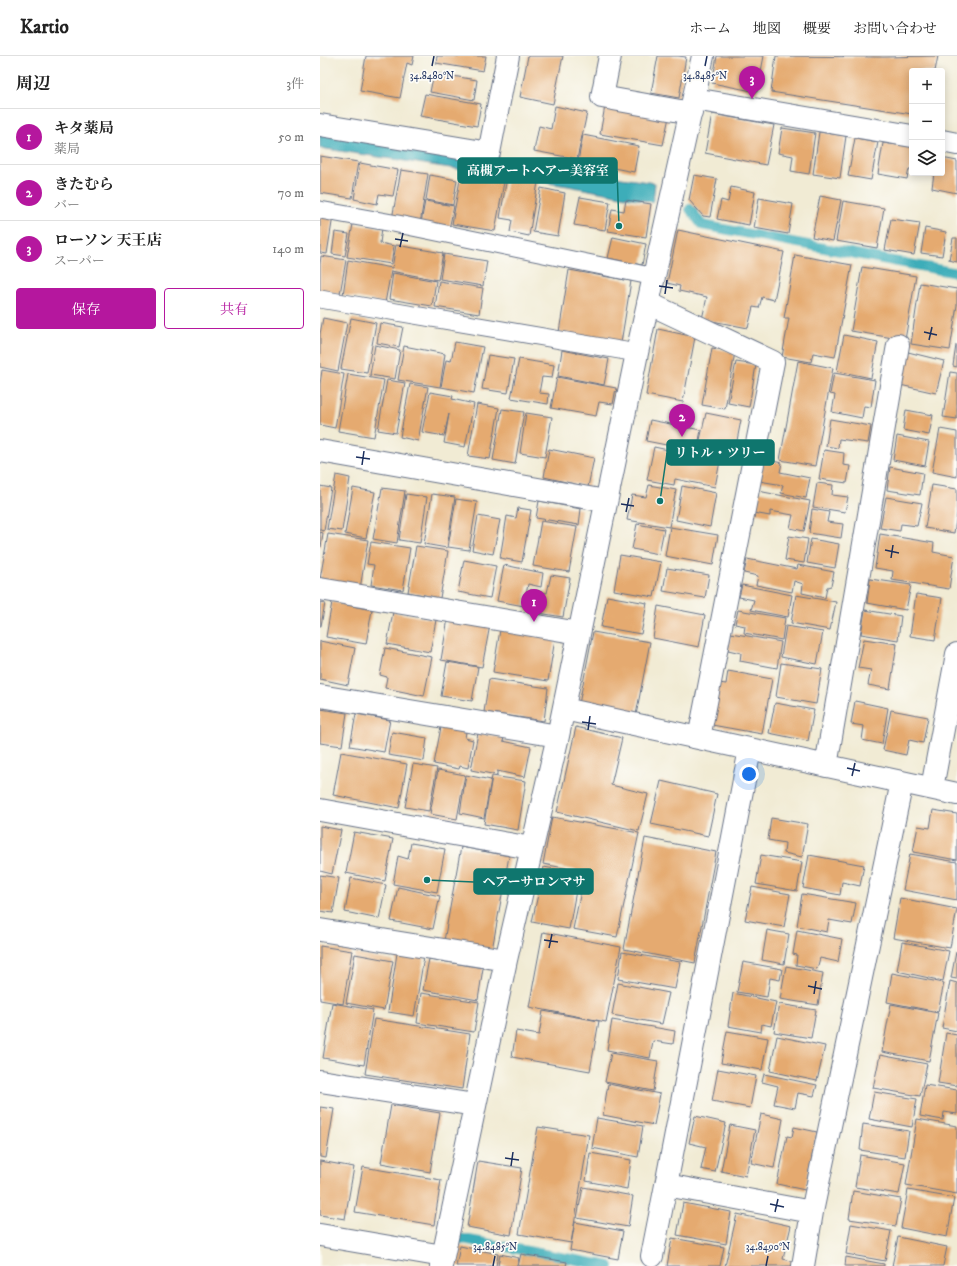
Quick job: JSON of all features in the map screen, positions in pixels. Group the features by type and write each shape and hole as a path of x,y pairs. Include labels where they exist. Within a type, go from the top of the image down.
{"street":[{"path":"320,125 489,153 508,56"},
{"path":"610,56 602,97 693,106 909,136"},
{"path":"320,1235 442,1261 506,960 564,709 648,303 704,56"},
{"path":"945,142 957,144"},
{"path":"648,303 773,362 699,738"},
{"path":"826,766 898,345"},
{"path":"320,451 606,502"},
{"path":"320,589 579,632"},
{"path":"932,788 957,654"},
{"path":"320,696 558,736"},
{"path":"564,709 957,794"},
{"path":"652,1256 750,749"},
{"path":"803,1266 812,1212 902,782"},
{"path":"320,810 531,848"},
{"path":"320,930 506,960"},
{"path":"320,1081 475,1105"},
{"path":"666,1185 812,1212"}],"lane":[{"path":"320,210 398,224 655,277"},
{"path":"320,300 638,353"}],"water":[{"path":"320,133 655,183 653,202 568,186 320,148"}],"building":[{"path":"366,56 414,56 412,65 407,63 400,98 360,91"},
{"path":"437,56 486,56 483,71 436,63"},
{"path":"528,56 563,56 553,104 520,97"},
{"path":"658,56 686,57 679,98 651,93"},
{"path":"717,56 764,56 757,92 712,83"},
{"path":"776,56 938,56 936,68 909,68 909,114 771,92"},
{"path":"434,73 477,80 474,100 430,92"},
{"path":"425,94 481,104 477,126 420,116"},
{"path":"555,106 587,113 577,159 534,151 539,126 551,129"},
{"path":"605,106 669,117 663,145 600,134"},
{"path":"712,114 774,125 766,165 705,153"},
{"path":"782,128 815,133 809,174 791,171 793,156 778,153"},
{"path":"819,132 846,136 840,178 813,174"},
{"path":"583,135 639,146 634,172 578,161"},
{"path":"855,138 878,142 871,180 848,176"},
{"path":"883,143 909,147 909,169 907,179 878,174"},
{"path":"320,156 358,162 352,198 320,193"},
{"path":"945,159 957,161 957,193 932,188 934,176 945,176"},
{"path":"360,163 398,170 393,196 379,194 377,204 354,199"},
{"path":"401,170 428,174 420,224 392,219"},
{"path":"461,174 504,182 495,231 452,224"},
{"path":"430,175 457,180 453,205 426,200"},
{"path":"694,175 717,179 710,217 703,216 689,200"},
{"path":"507,177 538,182 529,236 510,232 512,220 500,218"},
{"path":"731,187 755,192 749,225 717,219 721,200 728,202"},
{"path":"541,188 565,193 558,236 533,232"},
{"path":"820,196 841,200 833,241 812,237"},
{"path":"580,197 610,202 605,230 574,225"},
{"path":"759,198 793,204 788,234 754,228"},
{"path":"626,200 651,204 646,237 608,231 612,209 624,211"},
{"path":"425,201 454,206 449,229 421,223"},
{"path":"843,201 884,208 877,248 836,241"},
{"path":"320,214 333,216 327,254 320,253"},
{"path":"891,219 920,223 914,255 885,250"},
{"path":"353,224 382,228 380,243 394,246 391,264 347,257"},
{"path":"925,228 946,232 942,256 921,253"},
{"path":"678,230 784,252 774,300 762,297 759,308 753,307 748,328 702,319 707,297 679,291 680,286 667,283"},
{"path":"335,232 349,234 345,256 332,254"},
{"path":"613,237 646,244 642,265 608,258"},
{"path":"953,238 957,238 957,262 949,260"},
{"path":"396,245 443,253 438,280 391,271 385,303 343,295 348,260 392,268"},
{"path":"444,254 487,261 483,286 440,279"},
{"path":"795,255 852,265 835,357 813,353 811,362 782,357 789,318 784,318"},
{"path":"321,256 346,260 340,294 320,291"},
{"path":"862,267 916,276 905,340 851,331"},
{"path":"569,270 631,281 621,343 559,332"},
{"path":"393,273 436,281 432,306 389,299"},
{"path":"439,281 483,288 479,314 435,307"},
{"path":"920,283 957,289 957,305 950,350 911,344"},
{"path":"323,318 347,323 338,371 320,367 320,334"},
{"path":"351,318 376,323 367,373 341,369"},
{"path":"380,323 403,327 399,347 377,343"},
{"path":"658,329 695,337 683,402 646,395"},
{"path":"844,335 878,342 871,378 837,371"},
{"path":"455,342 483,347 474,393 441,387 446,360 451,361"},
{"path":"375,345 400,350 395,379 370,375"},
{"path":"957,345 957,367 953,366"},
{"path":"404,346 445,354 440,387 398,380"},
{"path":"712,348 735,352 725,409 702,405"},
{"path":"562,350 609,359 604,385 558,376"},
{"path":"908,352 944,361 936,393 900,385"},
{"path":"488,355 514,359 508,393 482,389"},
{"path":"519,359 554,365 552,378 542,377 539,393 549,394 548,404 511,398"},
{"path":"798,361 833,368 815,466 780,460"},
{"path":"736,362 756,365 749,407 728,403"},
{"path":"322,370 344,374 335,428 320,425 320,384"},
{"path":"950,372 957,373 957,419 943,417"},
{"path":"834,373 875,380 871,407 864,406 862,418 832,412 835,395 830,394"},
{"path":"348,374 384,380 374,437 338,431"},
{"path":"557,377 616,388 613,404 599,402 596,416 551,408"},
{"path":"387,380 405,383 396,433 378,430"},
{"path":"410,384 428,387 418,441 400,437"},
{"path":"430,392 453,396 452,399 474,404 465,447 444,443 449,414 444,436 422,432"},
{"path":"477,404 499,408 490,459 468,456"},
{"path":"502,409 524,412 515,464 493,460"},
{"path":"906,410 933,415 929,435 903,430"},
{"path":"526,413 552,417 545,457 520,453"},
{"path":"706,413 741,420 734,456 698,449"},
{"path":"830,419 871,426 868,443 839,439 838,448 826,446"},
{"path":"650,420 701,430 697,451 646,441"},
{"path":"940,429 957,432 957,477 932,472"},
{"path":"897,436 929,442 925,466 893,460"},
{"path":"654,447 720,461 715,487 675,479 674,485 647,480"},
{"path":"549,449 594,458 588,487 544,477"},
{"path":"824,450 844,453 843,465 850,466 847,483 819,479"},
{"path":"764,459 782,463 780,472 810,478 806,498 781,493 783,485 759,481"},
{"path":"890,467 923,473 920,495 887,490"},
{"path":"336,475 350,478 342,531 327,529"},
{"path":"817,483 833,485 832,495 848,497 845,512 813,507"},
{"path":"649,485 676,490 669,527 627,520 632,495 646,497"},
{"path":"932,485 957,489 957,514 954,533 925,528"},
{"path":"320,486 331,488 324,531 320,530"},
{"path":"682,486 716,493 710,527 676,520"},
{"path":"353,488 375,492 366,538 345,534"},
{"path":"382,488 405,491 397,543 373,539"},
{"path":"758,491 810,501 804,531 790,528 793,515 770,511 770,516 753,513"},
{"path":"406,494 427,497 420,543 399,540"},
{"path":"432,494 455,497 447,548 424,544"},
{"path":"886,497 922,503 917,526 901,524 900,531 880,528"},
{"path":"456,499 477,502 469,550 448,547"},
{"path":"539,501 581,509 579,525 536,518"},
{"path":"518,508 531,510 522,562 500,558 507,516 516,518"},
{"path":"812,509 829,512 827,522 843,524 841,538 809,533"},
{"path":"478,516 500,520 493,554 472,550"},
{"path":"541,521 577,527 569,572 533,566"},
{"path":"637,524 664,529 659,554 632,549"},
{"path":"670,527 718,535 713,565 665,556"},
{"path":"320,532 323,533 321,547 320,547"},
{"path":"328,534 368,540 360,589 320,579"},
{"path":"880,534 934,543 933,552 954,556 949,589 892,580 893,571 875,568"},
{"path":"789,536 808,539 804,563 785,560"},
{"path":"811,539 839,544 835,568 807,563"},
{"path":"371,542 410,548 403,590 371,585 374,565 367,564"},
{"path":"416,546 448,551 440,598 408,592"},
{"path":"620,555 661,562 654,597 614,590"},
{"path":"747,559 797,569 798,565 834,572 831,586 827,587 825,598 802,593 803,584 794,581 792,592 756,585 758,576 744,573"},
{"path":"464,560 496,566 490,598 458,592"},
{"path":"504,565 543,573 541,587 528,584 524,606 497,601"},
{"path":"667,568 709,575 705,598 663,591"},
{"path":"551,575 570,578 563,617 527,611 530,590 547,593"},
{"path":"870,579 911,585 906,610 867,603"},
{"path":"742,585 792,595 788,617 751,610 754,600 739,597"},
{"path":"916,594 942,598 935,640 910,636"},
{"path":"796,595 836,602 830,630 791,623"},
{"path":"607,596 647,603 641,634 601,627"},
{"path":"320,602 325,603 321,626 320,626"},
{"path":"332,602 372,610 366,644 326,637"},
{"path":"658,606 705,615 699,647 653,638"},
{"path":"738,610 785,618 782,640 744,633 745,626 735,624"},
{"path":"865,610 901,616 898,640 861,634"},
{"path":"393,612 436,620 430,652 387,644"},
{"path":"448,618 490,625 482,667 441,660"},
{"path":"786,626 823,632 817,664 781,657"},
{"path":"500,630 555,639 548,681 493,672"},
{"path":"593,632 650,642 636,715 579,704"},
{"path":"731,633 781,642 777,668 740,661 741,653 728,650"},
{"path":"864,639 897,644 890,689 868,685 871,670 858,668"},
{"path":"320,641 355,648 348,685 320,679"},
{"path":"385,648 432,657 424,696 385,688 387,677 380,675"},
{"path":"447,662 478,667 472,701 441,696"},
{"path":"781,663 822,669 816,704 776,697"},
{"path":"728,671 772,679 762,734 712,725 719,683 726,684"},
{"path":"489,679 548,688 544,721 484,712"},
{"path":"855,701 888,708 882,744 862,740 864,726 851,724"},
{"path":"775,703 814,710 808,741 769,733"},
{"path":"320,709 347,713 342,746 320,743"},
{"path":"891,710 928,717 923,743 909,740 906,755 883,750"},
{"path":"356,714 390,720 384,752 350,746"},
{"path":"441,727 466,732 465,738 473,740 468,768 460,766 459,769 434,764"},
{"path":"576,727 622,738 611,785 648,794 639,831 557,812"},
{"path":"392,732 427,738 424,761 388,755"},
{"path":"478,733 504,738 503,741 531,747 525,777 497,771 497,775 471,770"},
{"path":"341,752 407,764 399,808 333,795"},
{"path":"413,764 437,768 429,811 405,807"},
{"path":"438,770 465,775 457,819 430,814"},
{"path":"466,775 491,780 484,818 460,813"},
{"path":"492,776 526,781 518,830 484,824"},
{"path":"661,781 717,794 708,836 651,824"},
{"path":"933,810 957,814 957,860 913,852 918,826 930,828"},
{"path":"552,817 639,833 617,937 573,929 585,872 543,864"},
{"path":"771,818 808,824 802,857 784,853 785,843 768,840"},
{"path":"320,826 341,830 332,874 320,871"},
{"path":"354,832 393,839 385,881 346,873"},
{"path":"645,838 716,852 695,963 624,949"},
{"path":"411,843 445,849 437,892 393,884 398,856 408,859"},
{"path":"461,847 509,856 492,950 444,941"},
{"path":"910,854 957,862 957,900 903,890"},
{"path":"761,855 802,862 797,891 756,884"},
{"path":"809,855 864,865 860,886 842,882 840,895 803,888"},
{"path":"544,867 579,874 569,929 532,922"},
{"path":"320,875 339,878 333,913 320,911"},
{"path":"351,878 386,885 379,919 345,912"},
{"path":"398,887 440,896 433,929 391,921"},
{"path":"752,887 790,894 784,927 745,920"},
{"path":"802,894 856,903 852,924 829,920 827,932 797,926"},
{"path":"900,898 957,909 950,948 893,938"},
{"path":"767,930 789,934 784,964 762,960"},
{"path":"797,930 842,939 838,962 820,958 817,969 796,965 797,955 793,954"},
{"path":"543,932 621,947 606,1022 529,1007"},
{"path":"902,942 949,951 943,981 897,971"},
{"path":"320,946 352,951 343,1004 320,1000"},
{"path":"622,952 680,962 675,989 618,979"},
{"path":"957,952 957,979 951,978"},
{"path":"397,953 424,957 414,1016 388,1012"},
{"path":"355,954 393,961 384,1010 346,1003"},
{"path":"429,959 483,968 478,1000 423,990"},
{"path":"743,962 782,969 780,980 770,978 767,997 737,992"},
{"path":"786,966 823,973 818,1005 780,999"},
{"path":"892,973 944,983 938,1012 887,1002"},
{"path":"950,981 957,983 957,1031 942,1028"},
{"path":"618,983 669,993 662,1024 612,1015"},
{"path":"421,993 479,1002 474,1032 417,1023"},
{"path":"733,993 776,1002 771,1026 762,1024 761,1032 728,1026"},
{"path":"332,1003 373,1010 364,1065 323,1058"},
{"path":"779,1004 816,1010 811,1038 774,1032"},
{"path":"891,1004 938,1013 929,1061 882,1052"},
{"path":"543,1011 599,1021 590,1071 512,1057 516,1031 539,1035"},
{"path":"374,1019 470,1034 462,1089 365,1074"},
{"path":"612,1020 675,1031 673,1044 653,1041 650,1058 607,1050"},
{"path":"727,1031 768,1038 762,1070 721,1063"},
{"path":"946,1033 957,1035 957,1086 938,1083"},
{"path":"777,1036 825,1046 817,1081 770,1071"},
{"path":"611,1053 658,1061 653,1091 605,1082"},
{"path":"880,1055 927,1064 920,1096 873,1088"},
{"path":"718,1069 756,1076 750,1108 712,1101"},
{"path":"764,1074 817,1085 814,1096 798,1093 795,1108 774,1104 778,1086 762,1082"},
{"path":"608,1084 660,1094 654,1125 603,1115"},
{"path":"925,1085 957,1090 957,1114 944,1112 943,1120 920,1116"},
{"path":"874,1092 917,1099 912,1127 869,1119"},
{"path":"391,1105 440,1113 430,1172 381,1163"},
{"path":"320,1107 334,1109 326,1158 320,1157"},
{"path":"761,1114 783,1119 774,1168 751,1163"},
{"path":"695,1116 726,1123 715,1172 701,1169 706,1147 689,1143"},
{"path":"597,1118 643,1126 638,1157 592,1148"},
{"path":"917,1119 957,1126 957,1194 906,1185"},
{"path":"863,1124 909,1131 905,1157 860,1150"},
{"path":"730,1125 755,1130 746,1176 721,1171"},
{"path":"538,1127 589,1135 571,1243 519,1234"},
{"path":"794,1127 817,1132 805,1190 777,1184 787,1136 792,1137"},
{"path":"590,1153 631,1160 627,1189 586,1181"},
{"path":"860,1155 905,1163 899,1194 855,1187"},
{"path":"320,1161 354,1167 345,1219 320,1215"},
{"path":"478,1161 522,1168 511,1235 467,1227"},
{"path":"363,1167 441,1180 434,1225 355,1212"},
{"path":"583,1187 633,1196 628,1227 577,1218"},
{"path":"908,1190 954,1198 947,1237 901,1228"},
{"path":"853,1191 901,1199 896,1226 849,1219"},
{"path":"683,1203 731,1212 726,1244 677,1235"},
{"path":"737,1214 791,1226 783,1259 795,1262 794,1266 725,1266"},
{"path":"575,1222 623,1231 618,1259 570,1250"},
{"path":"851,1224 891,1231 885,1261 846,1254"},
{"path":"898,1237 947,1247 943,1266 892,1266"},
{"path":"672,1238 724,1247 720,1266 667,1266"},
{"path":"460,1246 498,1254 496,1266 456,1266"},
{"path":"500,1254 519,1258 517,1266 498,1266"},
{"path":"521,1254 567,1262 566,1266 518,1266"},
{"path":"846,1257 884,1264 884,1266 845,1266"}],"waterway":[{"path":"690,209 702,225 957,273"},
{"path":"447,1236 609,1266"}],"place":[{"name":"ローソン 天王店","path":"752,99"},
{"name":"高槻アートヘアー美容室","path":"619,226"},
{"name":"きたむら","path":"682,437"},
{"name":"リトル・ツリー","path":"660,501"},
{"name":"キタ薬局","path":"534,622"},
{"name":"ヘアーサロンマサ","path":"427,880"}]}
